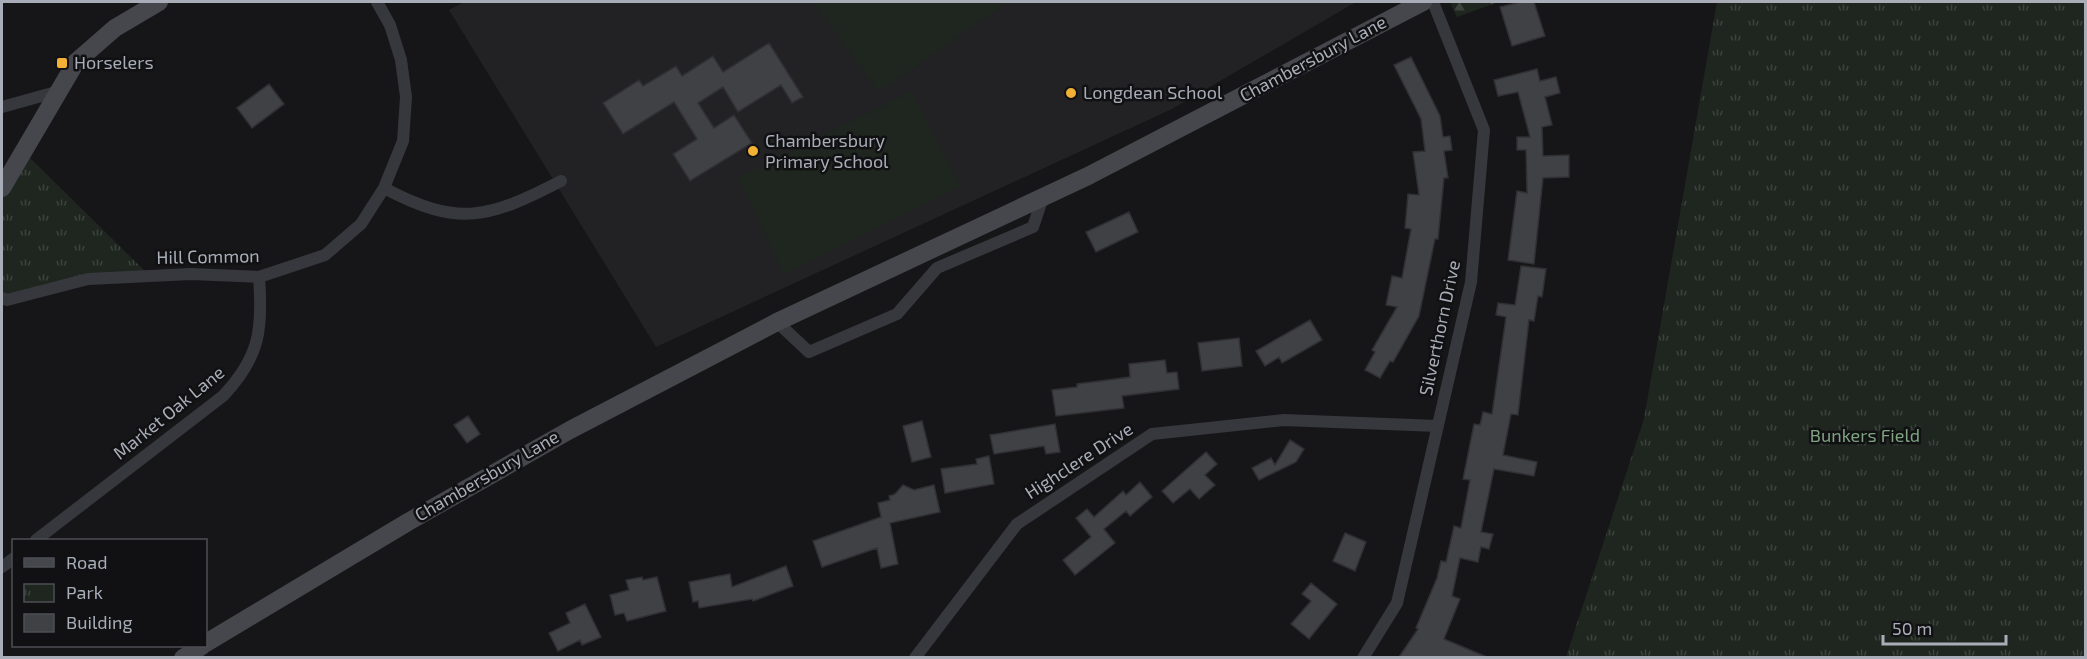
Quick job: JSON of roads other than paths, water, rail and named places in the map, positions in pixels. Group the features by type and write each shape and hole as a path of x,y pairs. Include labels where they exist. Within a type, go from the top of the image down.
{"street":[{"path":"2,188 6,169 76,62 116,28 159,2"},
{"name":"Hill Common","path":"2,298 7,300 88,279 191,274 258,277 325,255 361,224 384,188 403,141 406,96 401,60 390,26 377,2"},
{"name":"Chambersbury Lane","path":"207,642 408,522 570,430 777,322 1043,197 1423,2"},
{"name":"Silverthorn Drive","path":"1363,657 1397,603 1471,282 1484,130 1433,2"},
{"path":"2,107 56,92"},
{"path":"384,188 444,214 486,214 518,203 561,181"},
{"path":"777,322 809,352 897,314 937,268 1033,227 1043,197"},
{"name":"Market Oak Lane","path":"37,539 223,396 242,376 254,354 260,330 258,277"},
{"name":"Highclere Drive","path":"915,657 1017,524 1152,434 1284,420 1438,426"},
{"name":"Chambersbury Lane","path":"183,657 199,647"}],"place":[{"name":"Horselers","path":"62,63"},
{"name":"Longdean School","path":"1071,93"},
{"name":"Chambersbury Primary School","path":"753,151"}],"park label":[{"name":"Bunkers Field","path":"1865,436"}]}
